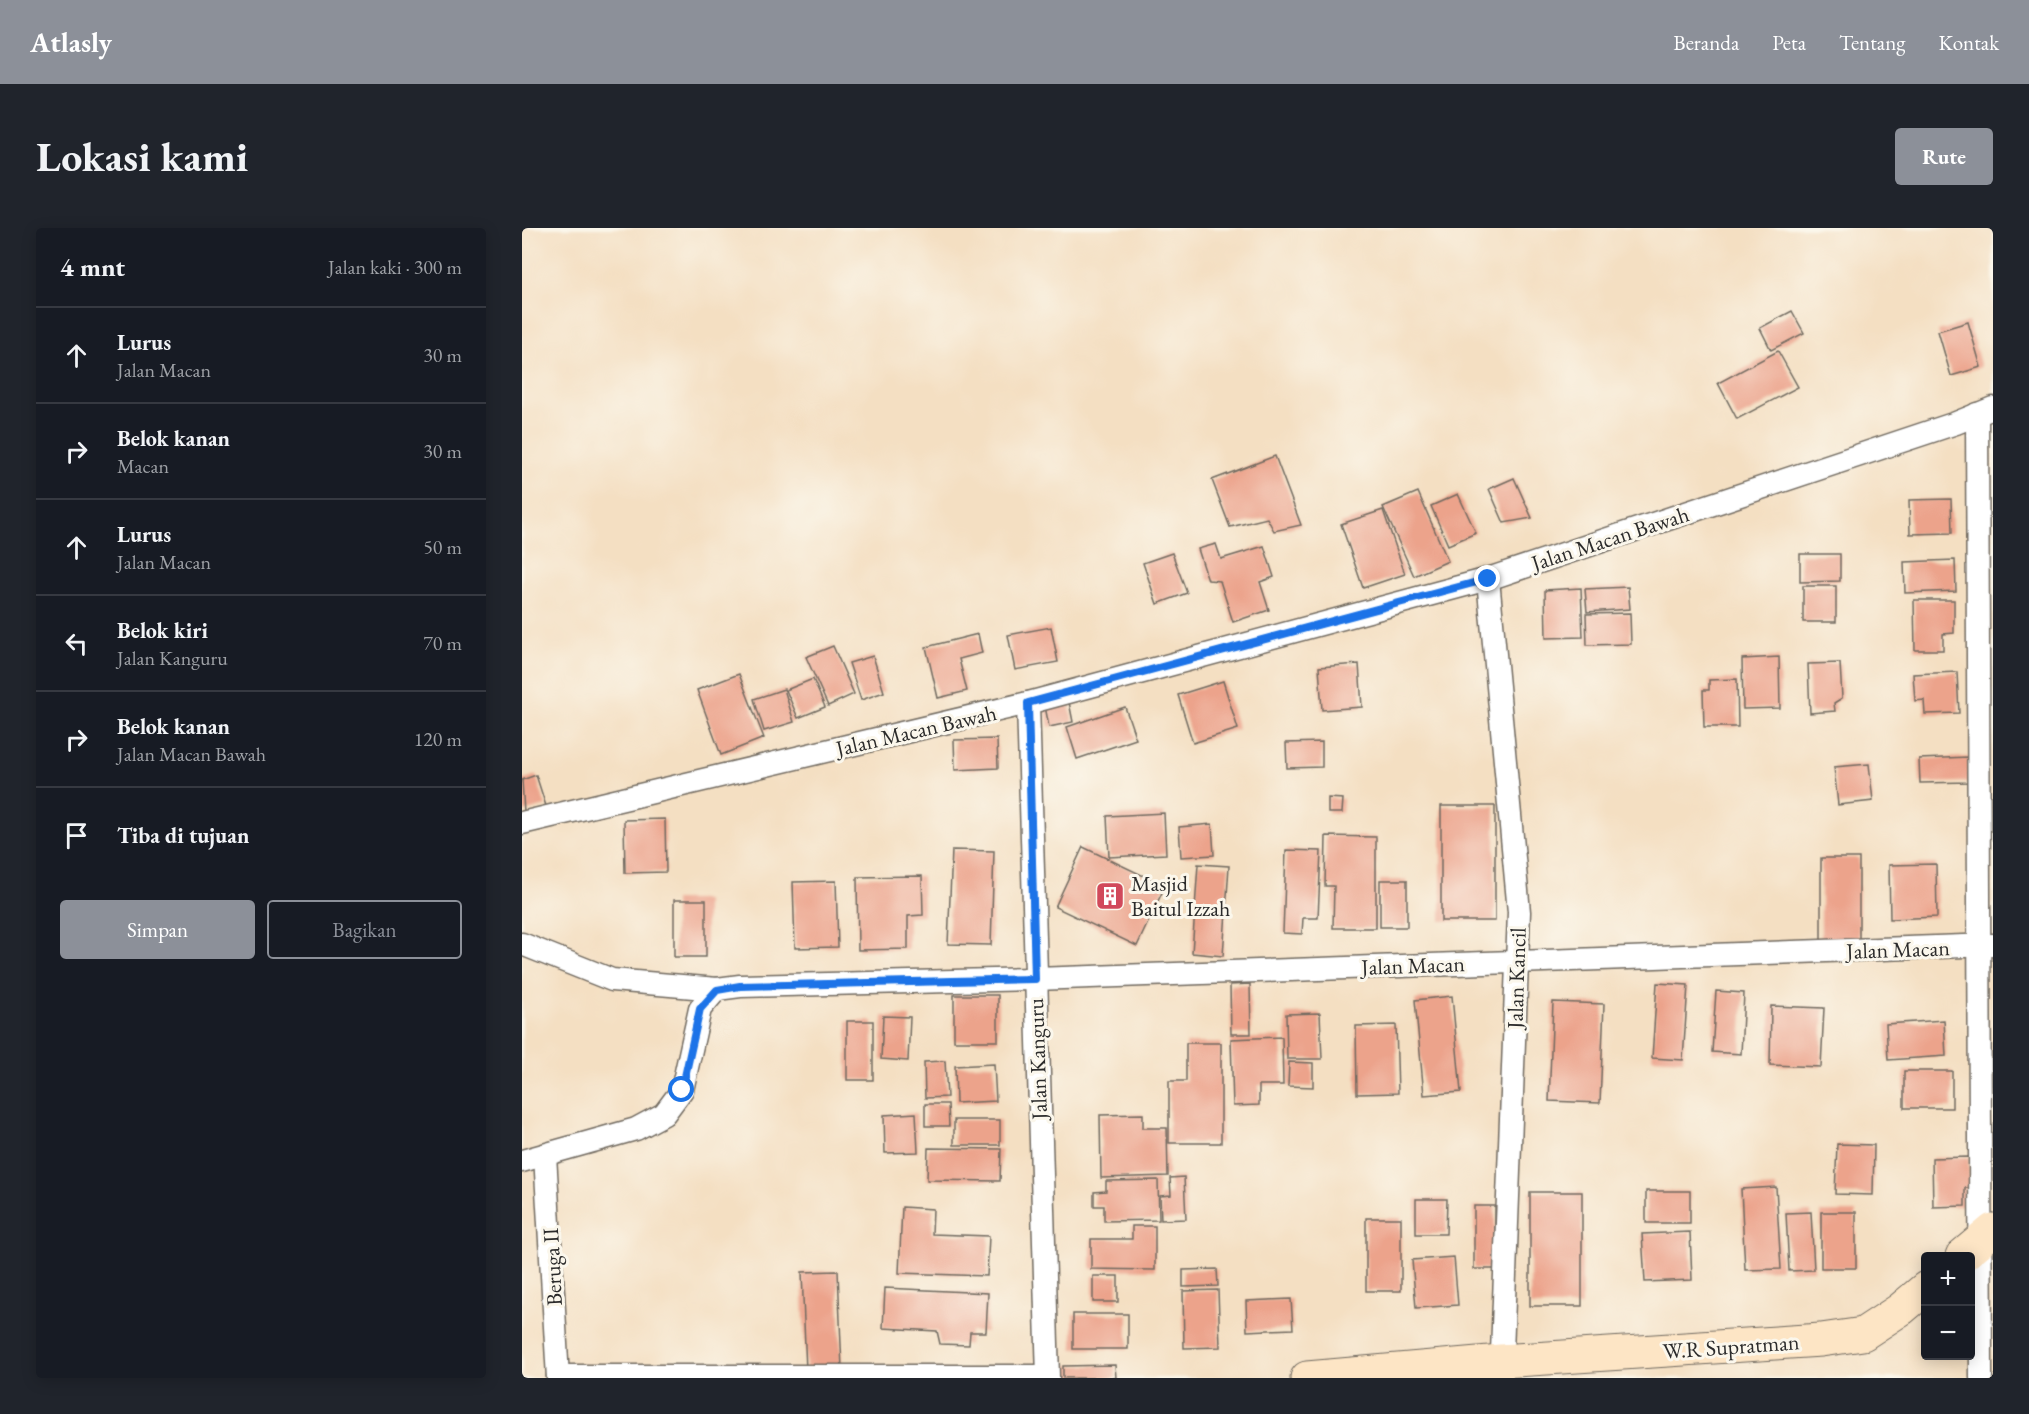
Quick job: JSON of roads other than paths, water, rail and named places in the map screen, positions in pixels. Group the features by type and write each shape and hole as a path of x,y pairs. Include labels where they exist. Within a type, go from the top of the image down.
{"street":[{"name":"Jalan Macan Bawah","path":"522,823 1028,703 1488,579 1985,411"},
{"path":"1985,411 1985,946 1978,1243 1982,1378 1993,1377"},
{"name":"Jalan Kancil","path":"1488,579 1519,912 1501,1370"},
{"name":"Jalan Kanguru","path":"1028,703 1047,1377"},
{"name":"Jalan Macan","path":"522,944 612,980 717,990 740,986 1035,979 1985,946"},
{"path":"522,1161 636,1129 664,1114 682,1090 700,1009 717,990"},
{"name":"Beruga II","path":"545,1155 558,1377"},
{"name":"W.R Supratman","path":"1307,1378 1501,1370 1821,1340 1863,1334 1901,1309 1921,1292"},
{"path":"558,1377 1047,1377"}],"place":[{"name":"Masjid Baitul Izzah","path":"1110,896"}]}
